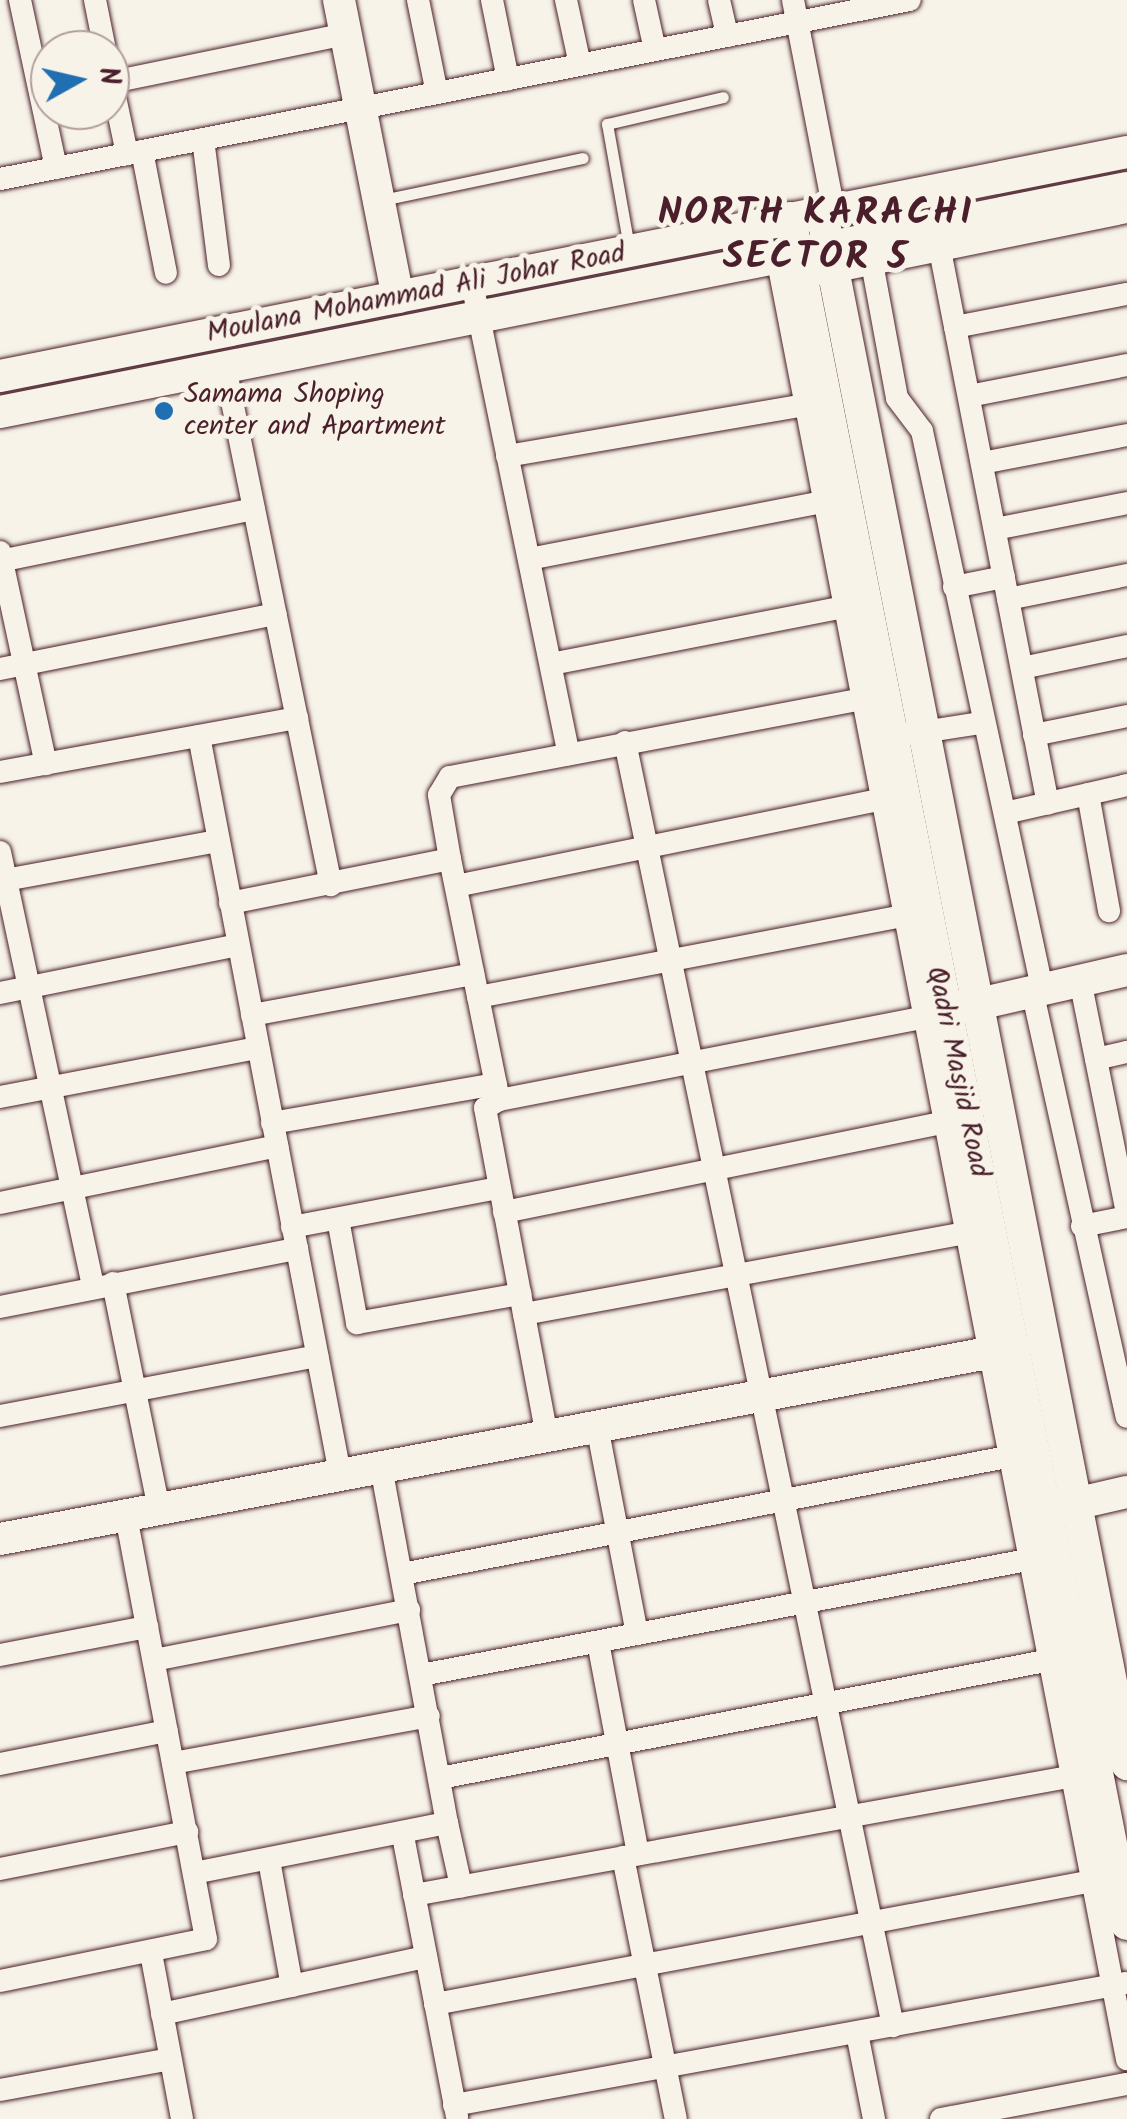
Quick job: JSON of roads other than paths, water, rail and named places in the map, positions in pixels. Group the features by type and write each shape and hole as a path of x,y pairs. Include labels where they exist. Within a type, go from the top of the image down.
{"street":[{"path":"20,0 56,168"},
{"path":"101,30 95,3 120,0"},
{"path":"339,0 398,297"},
{"path":"418,0 437,93"},
{"path":"492,0 508,79"},
{"path":"566,0 580,65"},
{"path":"644,0 655,50"},
{"path":"719,0 727,36"},
{"path":"0,179 727,36 795,11 910,0"},
{"path":"795,11 816,214"},
{"path":"130,74 346,34"},
{"path":"127,130 166,273"},
{"path":"203,139 220,264"},
{"name":"Moulana Mohammad Ali Johar Road","path":"0,376 1127,152"},
{"name":"Moulana Mohammad Ali Johar Road","path":"0,412 478,317 808,261 1127,188"},
{"path":"808,261 872,264 1127,212"},
{"name":"Qadri Masjid Road","path":"816,214 808,261 815,403 875,697 910,734"},
{"path":"940,250 1048,804"},
{"name":"Qadri Masjid Road","path":"808,261 910,734 979,1004 1106,1782 1106,1879 1127,1924"},
{"path":"872,264 898,398 922,430 980,723 1006,814 1082,1226 1127,1417"},
{"path":"472,282 569,754"},
{"path":"955,327 1127,294"},
{"path":"968,396 1127,365"},
{"path":"225,367 332,885"},
{"path":"508,456 815,403"},
{"path":"982,463 1127,435"},
{"path":"529,558 836,500"},
{"path":"995,529 1127,502"},
{"path":"46,764 1,558 254,508"},
{"path":"954,587 1006,588 1127,575"},
{"path":"551,664 856,605"},
{"path":"0,669 276,614"},
{"path":"1022,668 1127,646"},
{"path":"456,886 894,797 875,697 450,777 439,795 450,859 498,1092"},
{"path":"1034,735 1127,716"},
{"path":"0,772 297,718"},
{"path":"910,734 980,723"},
{"name":"Qadri Masjid Road","path":"910,734 894,797 913,914 1022,1454 1062,1506"},
{"path":"199,736 340,1474"},
{"path":"625,742 893,2026"},
{"path":"1006,814 1127,785"},
{"path":"1088,794 1109,911"},
{"path":"3,880 218,840"},
{"path":"0,852 49,1087 74,1188 135,1390 159,1510"},
{"path":"230,902 450,859"},
{"path":"478,997 913,914"},
{"path":"0,994 238,945"},
{"path":"272,1123 693,1064 934,1015 1127,970"},
{"path":"252,1015 474,974"},
{"path":"1080,980 1096,1059 1118,1122 1126,1204 1082,1226"},
{"path":"0,1097 258,1048"},
{"path":"1096,1059 1127,1052"},
{"path":"498,1092 485,1108 547,1435"},
{"path":"0,1307 294,1238 338,1218 502,1200 715,1169 956,1120"},
{"path":"0,1203 277,1146"},
{"path":"338,1218 357,1323 737,1274 978,1230"},
{"path":"0,1540 1002,1350"},
{"path":"0,1416 317,1356"},
{"path":"597,1426 638,1634"},
{"path":"402,1574 1022,1454 1044,1556 420,1675"},
{"path":"382,1466 461,1886"},
{"path":"1062,1506 1127,1492"},
{"name":"Qadri Masjid Road","path":"1062,1506 1044,1556 1063,1657 1106,1782"},
{"path":"0,1980 206,1939 126,1515"},
{"path":"154,1660 408,1610"},
{"path":"0,1655 147,1626"},
{"path":"598,1642 616,1742 645,1964 676,2119"},
{"path":"440,1778 825,1700 1063,1657"},
{"path":"174,1763 428,1716"},
{"path":"0,1764 167,1731"},
{"path":"414,1895 849,1815 1106,1782"},
{"path":"194,1873 403,1836 447,1823"},
{"path":"0,1869 187,1832"},
{"path":"403,1836 456,2112 665,2067 1120,1984"},
{"path":"269,1860 292,1986"},
{"path":"435,2004 1106,1879 1127,2059"},
{"path":"150,1953 182,2119"},
{"path":"162,2014 426,1957"},
{"path":"857,2033 874,2119"},
{"path":"0,2090 170,2060"},
{"path":"940,2119 1127,2084"}],"lane":[{"path":"630,251 607,124 723,97"},
{"path":"379,200 583,158"}],"place":[{"name":"Samama Shoping center and Apartment","path":"164,411"}],"district":[{"name":"NORTH KARACHI SECTOR 5","path":"816,237"}]}
